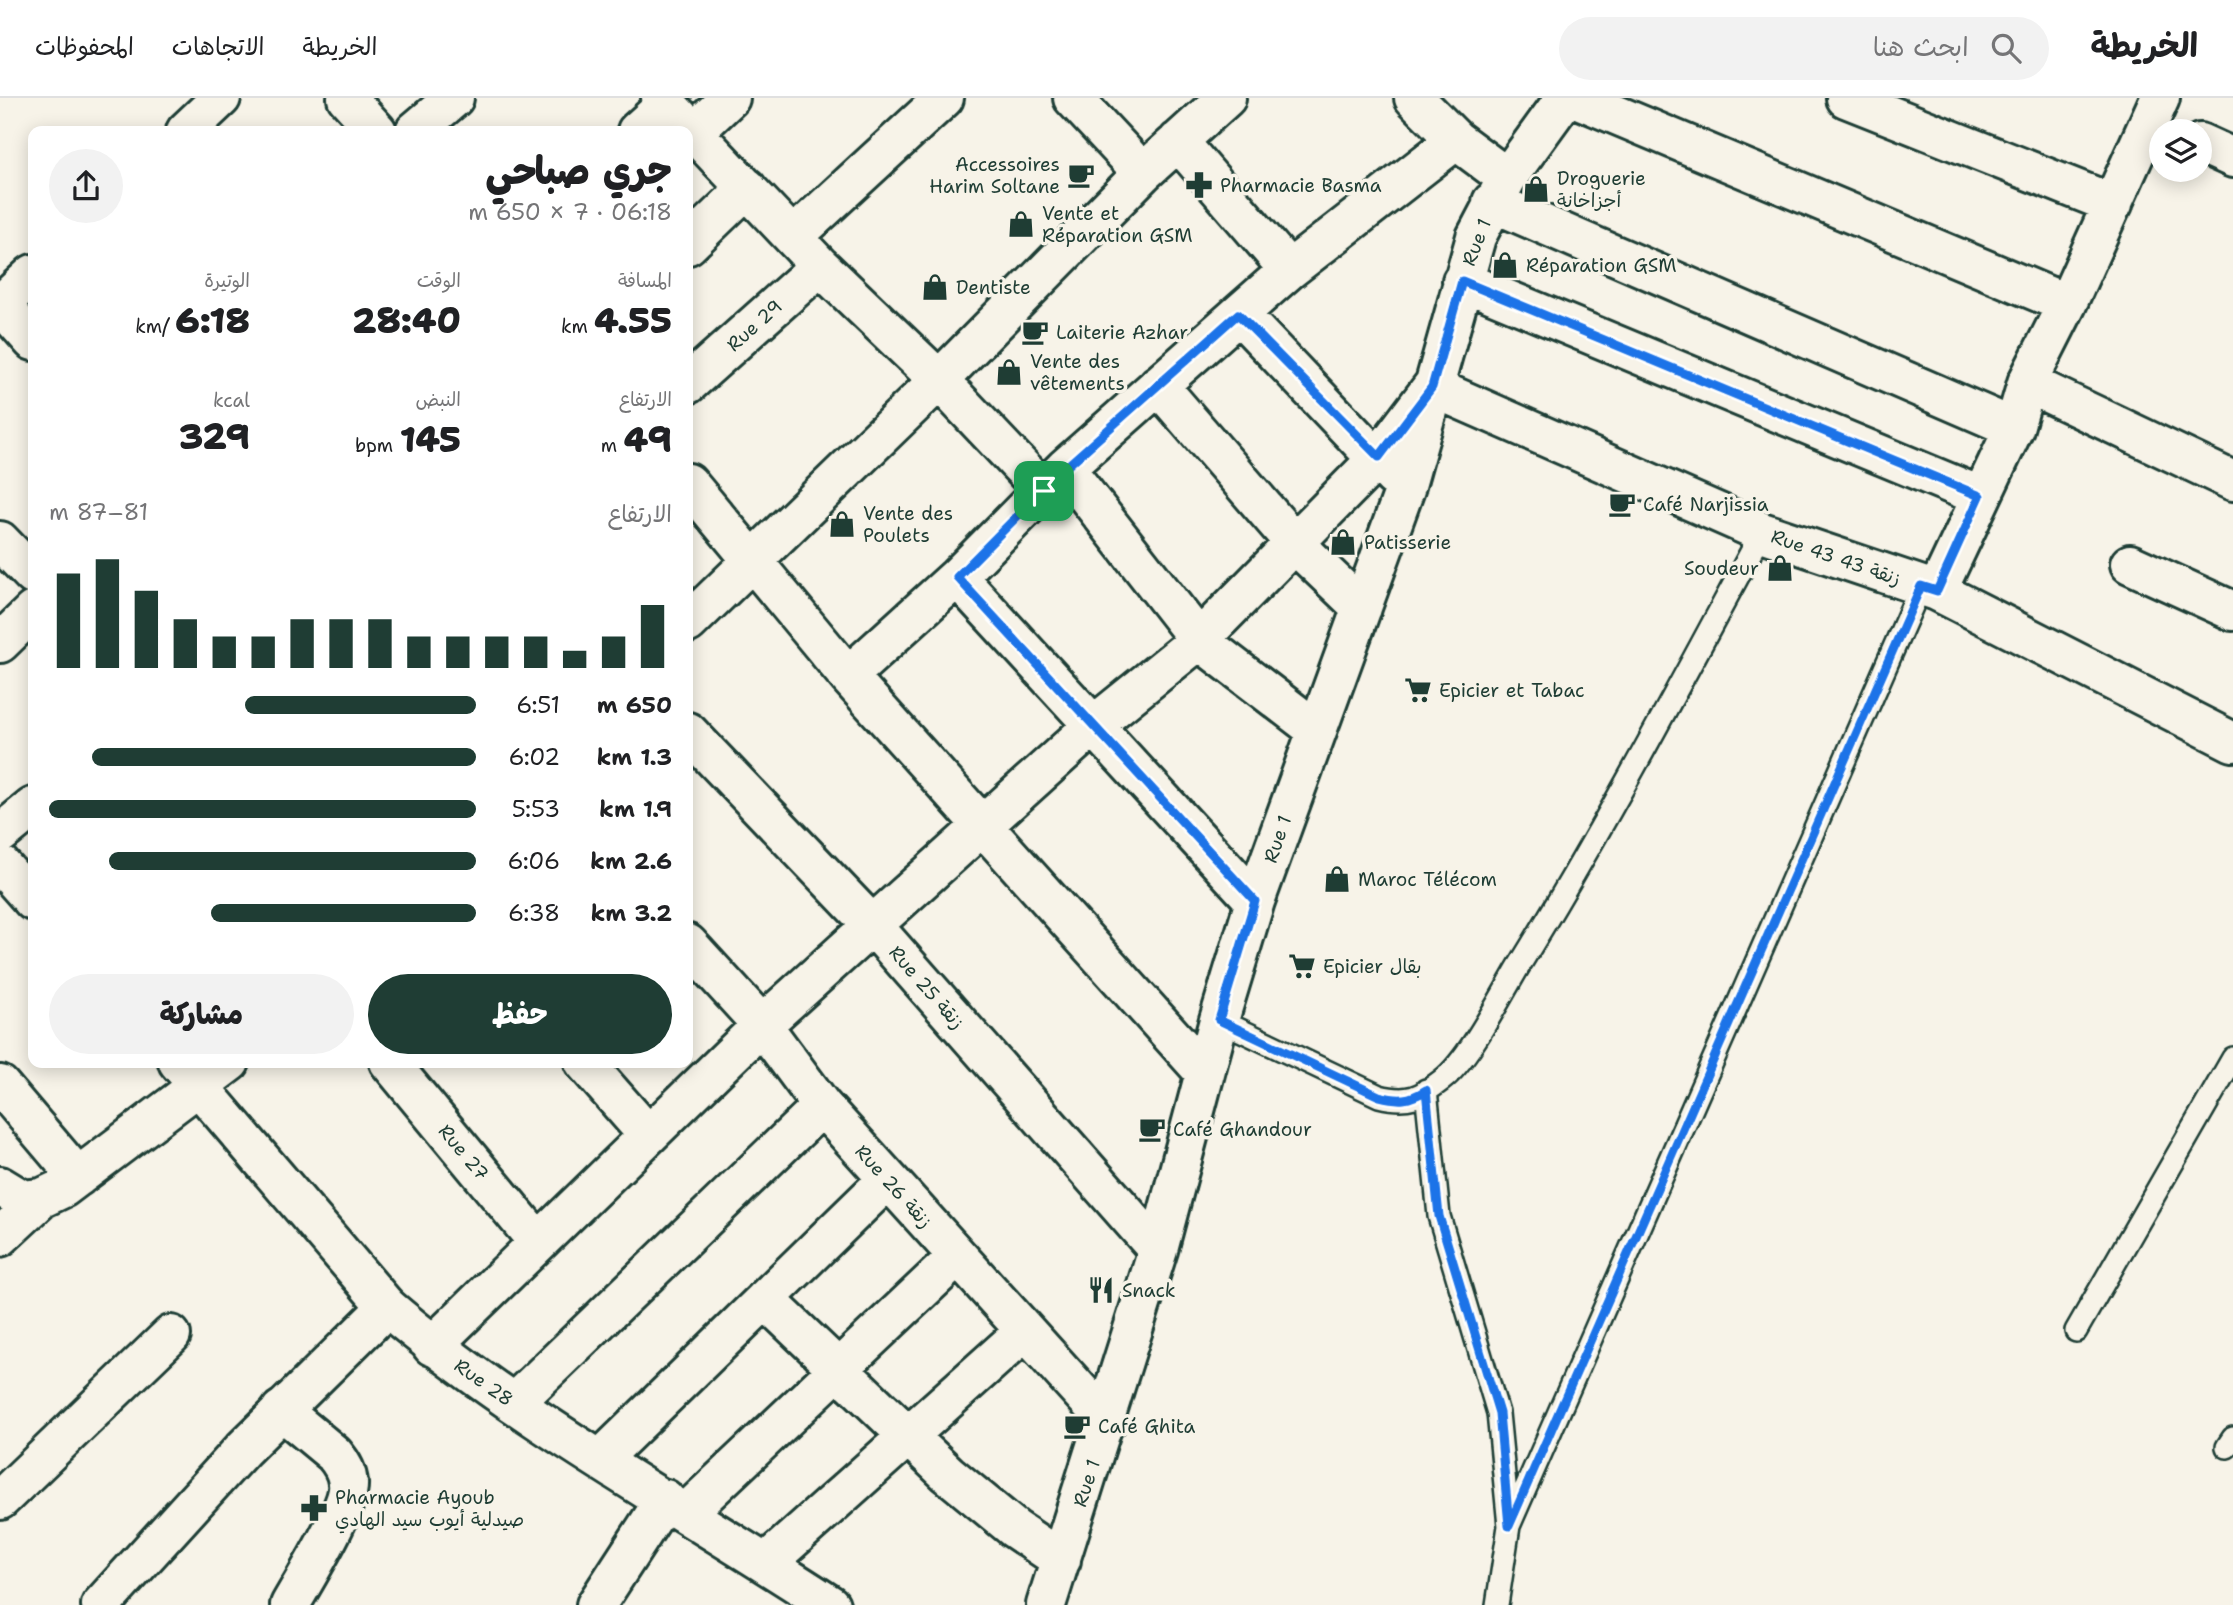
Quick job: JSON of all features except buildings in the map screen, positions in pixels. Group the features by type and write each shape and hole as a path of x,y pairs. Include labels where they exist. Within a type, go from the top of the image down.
{"street":[{"path":"191,126 221,98"},
{"path":"347,98 372,126"},
{"path":"421,126 454,98"},
{"path":"730,98 694,132 820,266 939,380 1054,480 1199,640 1315,729"},
{"path":"793,237 944,98"},
{"path":"1073,98 1143,173"},
{"path":"693,617 939,380 1143,173 1226,98"},
{"path":"1414,98 1499,190 2014,428"},
{"name":"Rue 1","path":"1046,1605 1107,1421 1158,1250 1219,1020 1255,901 1315,729 1405,489 1462,281 1499,190 1565,98"},
{"path":"1576,98 2067,304"},
{"path":"1846,98 2113,204"},
{"path":"642,126 664,101 688,126"},
{"path":"1929,588 2014,428 2027,383 2113,204 2161,117"},
{"path":"1178,141 1289,270"},
{"path":"848,676 957,577 1054,480 1238,314 1289,270 1456,141"},
{"path":"2212,148 2233,158"},
{"path":"693,240 747,188"},
{"name":"Rue 29","path":"693,380 820,266"},
{"path":"28,279 0,304 28,335"},
{"path":"1462,281 1980,496"},
{"path":"1238,314 1379,457 1405,489"},
{"path":"2027,383 2233,481"},
{"path":"1158,385 1296,545 1362,608"},
{"path":"432,1346 762,1025 874,927 1094,725 1199,640 1296,545 1379,457 1432,387"},
{"name":"Rue 43 زنقة 43","path":"1432,387 1762,532 1929,588 2233,742"},
{"path":"693,489 848,676 1205,1073"},
{"path":"0,541 28,570"},
{"path":"2130,564 2233,611"},
{"path":"957,577 1255,901"},
{"path":"0,643 28,616"},
{"name":"Rue 25 زنقة","path":"693,737 874,927 1158,1250"},
{"path":"0,834 28,811"},
{"path":"0,864 28,895"},
{"name":"Rue 26 زنقة","path":"693,949 762,1025 822,1106 1107,1421"},
{"path":"0,1237 42,1198 78,1177 189,1075 211,1068"},
{"name":"Rue 27","path":"394,1068 538,1242"},
{"path":"589,1068 648,1135"},
{"name":"Rue 28","path":"189,1075 387,1307 432,1346 514,1403 829,1605"},
{"path":"0,1085 78,1177"},
{"path":"514,1403 822,1106"},
{"path":"601,1459 888,1179"},
{"path":"0,1186 23,1200 42,1198"},
{"path":"596,1605 676,1506 839,1367 957,1257"},
{"path":"765,1299 983,1504 1061,1559"},
{"path":"101,1605 281,1410 387,1307"},
{"path":"766,1563 1024,1332"},
{"path":"0,1500 171,1335"},
{"path":"281,1410 334,1454 341,1463 348,1482 342,1508 290,1605"}],"lane":[{"path":"1219,1020 1379,1096 1400,1101 1413,1099 1444,1079 1468,1048 1580,867 1762,532"},
{"path":"1509,1526 1929,588"},
{"path":"2076,1331 2233,1058"},
{"path":"1426,1090 1439,1216 1499,1413 1509,1526 1497,1605"}],"place":[{"name":"Accessoires Harim Soltane","path":"1081,175"},
{"name":"Pharmacie Basma","path":"1199,185"},
{"name":"Droguerie أجزاخانة","path":"1536,189"},
{"name":"Vente et Réparation GSM","path":"1021,224"},
{"name":"Réparation GSM","path":"1505,265"},
{"name":"Dentiste","path":"935,287"},
{"name":"Laiterie Azhar","path":"1035,332"},
{"name":"Vente des vêtements","path":"1009,372"},
{"name":"Café Narjissia","path":"1622,504"},
{"name":"Vente des Poulets","path":"842,524"},
{"name":"Patisserie","path":"1343,542"},
{"name":"Soudeur","path":"1780,568"},
{"name":"Epicier et Tabac","path":"1418,690"},
{"name":"Maroc Télécom","path":"1337,879"},
{"name":"Epicier بقال","path":"1302,966"},
{"name":"Café Ghandour","path":"1152,1129"},
{"name":"Snack","path":"1101,1290"},
{"name":"Café Ghita","path":"1077,1426"},
{"name":"Pharmacie Ayoub صيدلية أيوب سيد الهادي","path":"314,1508"}],"route":[{"path":"1462,281 1980,496 1937,591 1921,586 1509,1526 1499,1413 1439,1216 1426,1090 1413,1099 1400,1101 1379,1096 1219,1020 1255,901 957,577 1044,491 1065,468 1238,314 1379,457 1432,387 1462,281"}]}
